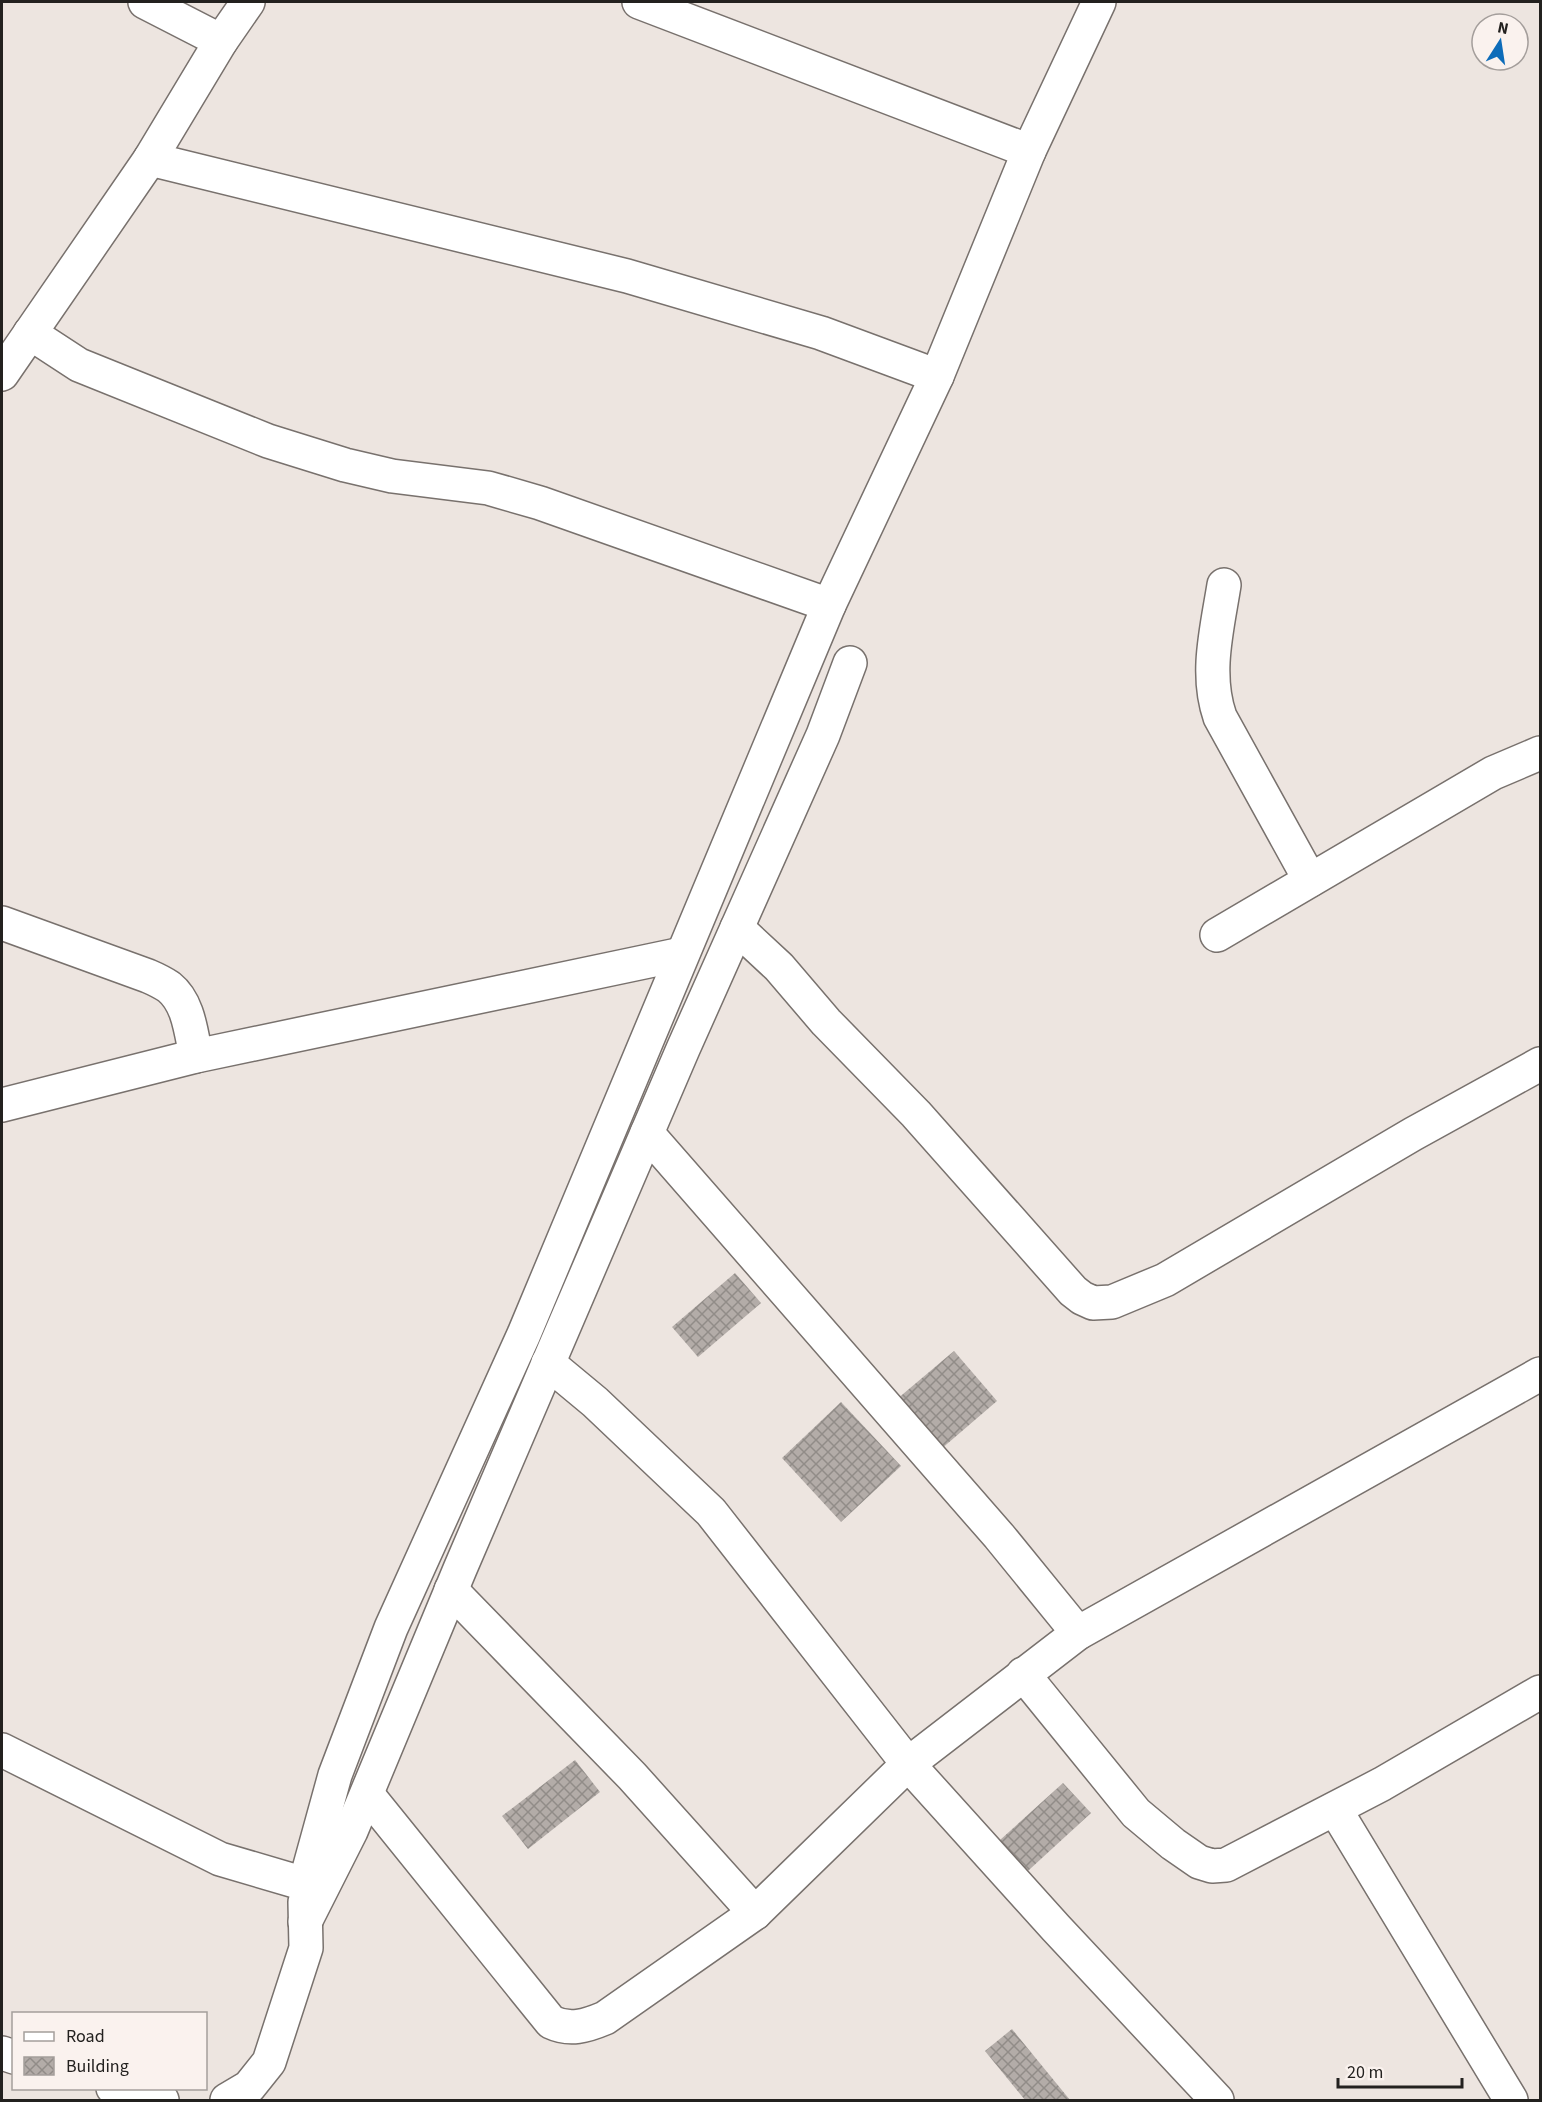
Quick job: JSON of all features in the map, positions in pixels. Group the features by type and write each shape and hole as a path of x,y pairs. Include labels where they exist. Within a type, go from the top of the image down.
{"street":[{"path":"145,2 221,41"},
{"path":"2,374 150,159 221,41 248,2"},
{"path":"639,2 1029,151"},
{"path":"227,2100 249,2087 269,2062 306,1948 305,1884 335,1775 391,1628 524,1334 829,605 938,376 1029,151 1099,2"},
{"path":"150,159 627,276 821,333 938,376"},
{"path":"30,333 79,365 268,441 345,465 392,476 488,488 540,503 829,605"},
{"path":"1224,585 1213,657 1214,699 1220,717 1311,880"},
{"path":"305,1922 351,1831 647,1133 823,735 850,663"},
{"path":"1216,935 1493,773 1540,753"},
{"path":"2,923 148,976 170,988 187,1015 196,1056"},
{"path":"737,928 779,967 826,1022 916,1114 1073,1291 1093,1303 1112,1302 1165,1280 1413,1134 1540,1064"},
{"path":"2,1105 196,1056 682,954"},
{"path":"647,1133 708,1200 999,1536 1078,1633"},
{"path":"548,1363 595,1402 711,1512 908,1764 1064,1937 1217,2100"},
{"path":"367,1794 551,2022 562,2027 573,2028 588,2025 605,2018 754,1913 908,1764 1078,1633 1540,1374"},
{"path":"452,1590 632,1776 754,1913"},
{"path":"1023,1674 1136,1813 1173,1844 1199,1862 1212,1866 1226,1865 1335,1809 1540,1692"},
{"path":"2,1750 220,1859 305,1884"},
{"path":"1335,1809 1511,2100"},
{"path":"121,2090 162,2100"}],"building":[{"path":"735,1273 761,1303 698,1357 672,1327"},
{"path":"954,1351 997,1401 933,1456 890,1405"},
{"path":"841,1402 901,1466 841,1522 782,1458"},
{"path":"575,1760 600,1792 528,1849 502,1816"},
{"path":"1063,1783 1091,1813 1017,1881 989,1850"},
{"path":"1012,2029 1070,2100 1025,2100 985,2051"}]}
